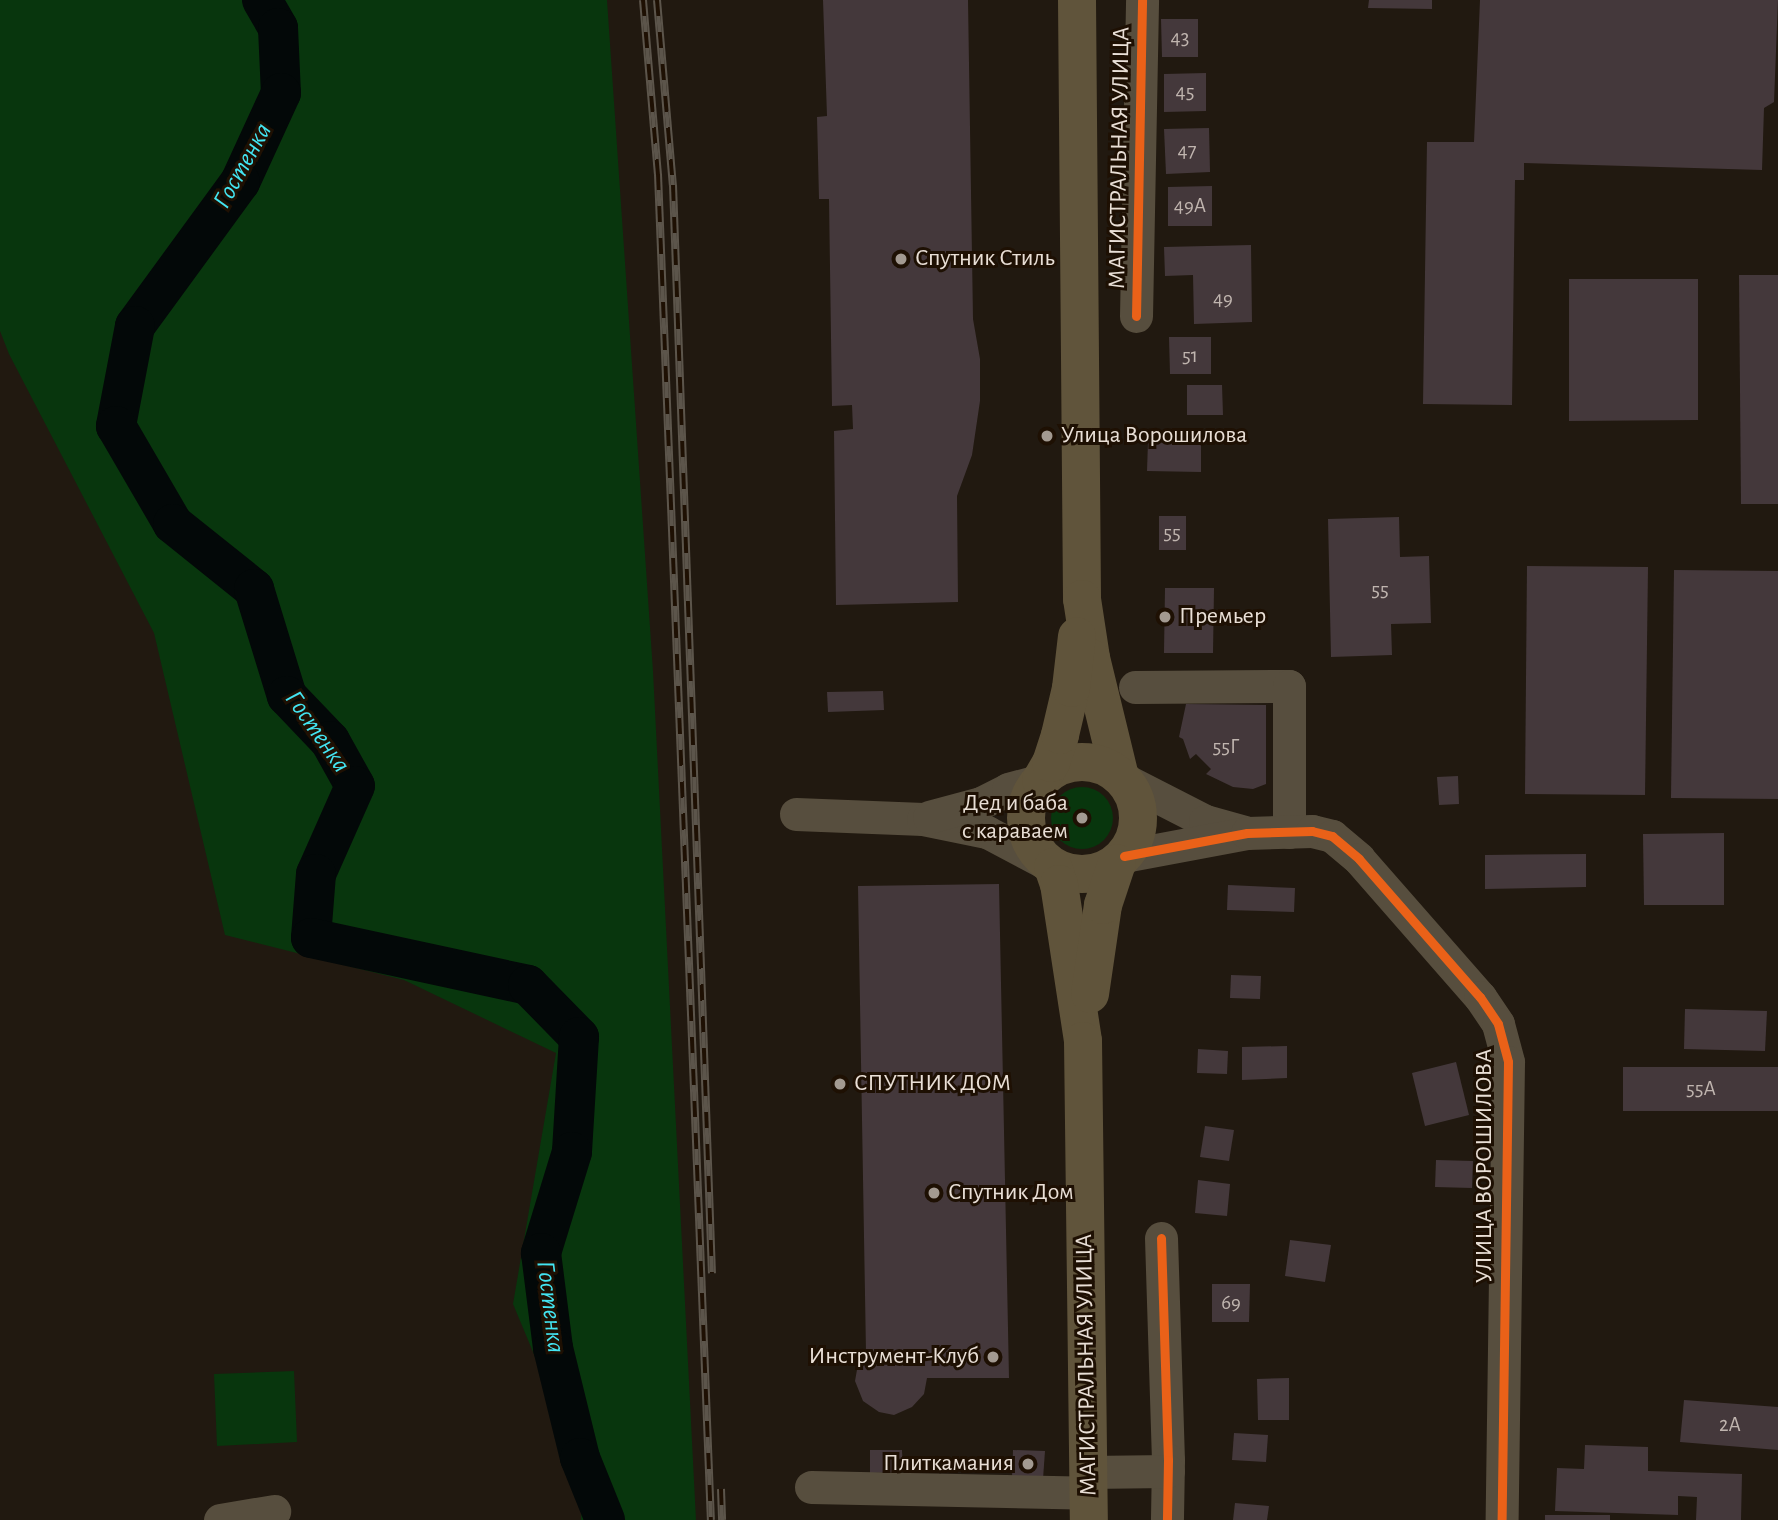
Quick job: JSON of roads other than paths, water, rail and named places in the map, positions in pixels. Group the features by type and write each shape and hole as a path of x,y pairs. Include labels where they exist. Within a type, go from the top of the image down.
{"main road":[{"name":"МАГИСТРАЛЬНАЯ УЛИЦА","path":"1077,0 1082,599 1091,657 1123,778 1132,790 1139,818 1137,833 1108,883 1098,931 1083,1041"},
{"name":"МАГИСТРАЛЬНАЯ УЛИЦА","path":"1082,599 1066,711 1051,763 1030,796 1026,819 1031,842 1049,864 1059,884 1083,1041 1088,1495"},
{"path":"1041,780 1054,769 1076,762 1100,765 1123,778"},
{"path":"1049,864 1086,875 1121,860"}],"street":[{"name":"МАГИСТРАЛЬНАЯ УЛИЦА","path":"1136,316 1142,0"},
{"path":"1135,687 1289,686 1289,832"},
{"path":"1123,778 1205,821 1247,833"},
{"path":"923,818 981,803 1008,789 1041,780"},
{"path":"796,814 923,818 987,832 1049,864"},
{"name":"УЛИЦА ВОРОШИЛОВА","path":"1247,833 1321,832 1332,836 1350,850 1480,997 1502,1031 1508,1062 1502,1520"},
{"path":"1121,860 1247,833"},
{"path":"1161,1238 1167,1520"},
{"path":"811,1487 1088,1495 1168,1471"},
{"path":"220,1520 274,1511"}],"waterway":[{"name":"Гостенка","path":"262,0 278,28 281,93 240,182 135,326 116,426 173,524 254,589 287,696 330,741 355,786 316,874 311,938 528,985 579,1037 572,1152 541,1253 553,1348 580,1458 605,1520"}],"railway":[{"path":"643,0 658,174 711,1520"},
{"path":"657,0 673,185 712,1273"},
{"path":"721,1489 722,1520"}],"place":[{"name":"Спутник Стиль","path":"901,259"},
{"name":"Улица Ворошилова","path":"1047,436"},
{"name":"Премьер","path":"1165,617"},
{"name":"Дед и баба с караваем","path":"1082,818"},
{"name":"СПУТНИК ДОМ","path":"840,1084"},
{"name":"Спутник Дом","path":"934,1193"},
{"name":"Инструмент-Клуб","path":"993,1357"},
{"name":"Плиткамания","path":"1028,1464"}]}
